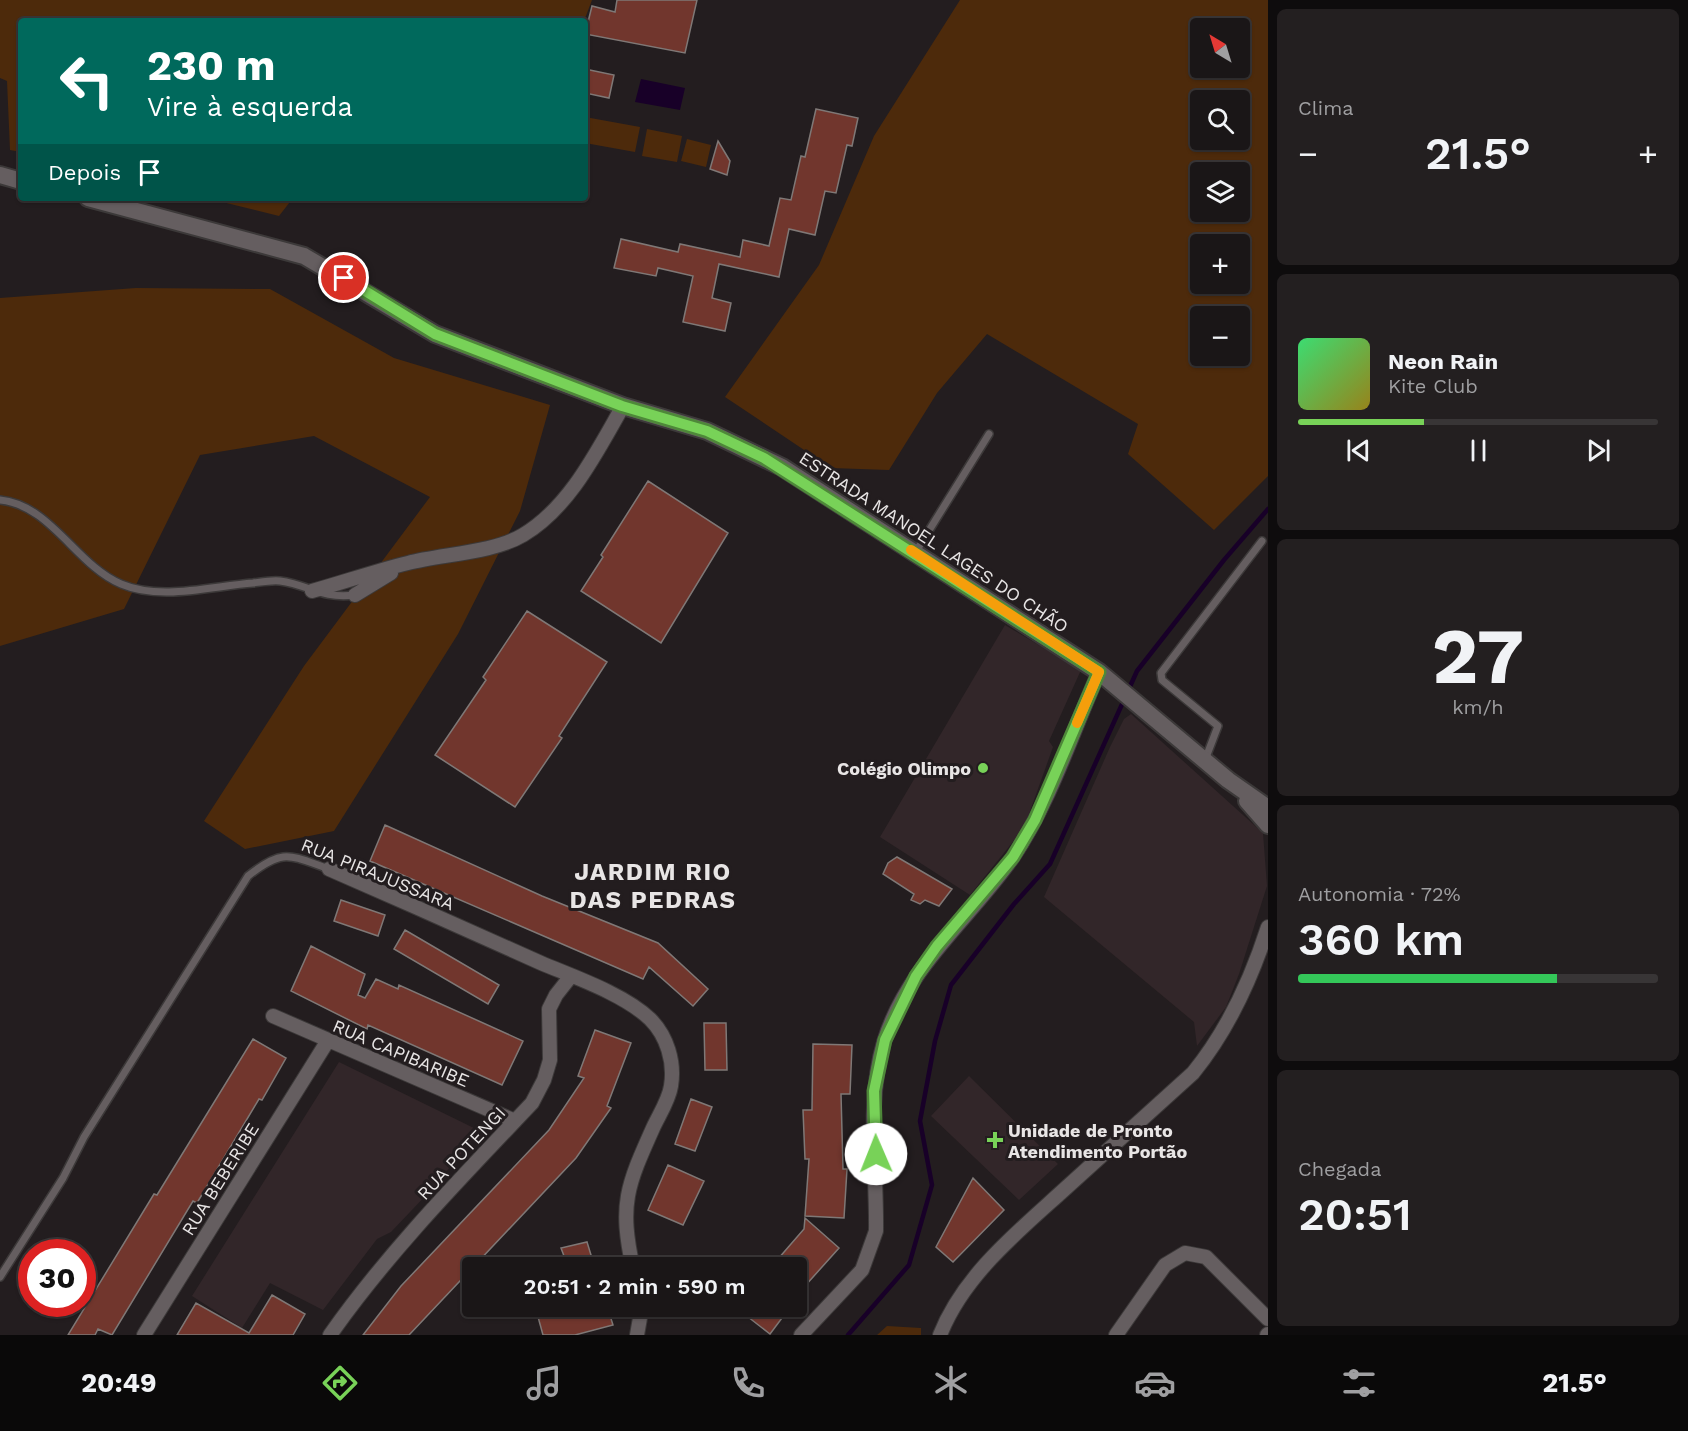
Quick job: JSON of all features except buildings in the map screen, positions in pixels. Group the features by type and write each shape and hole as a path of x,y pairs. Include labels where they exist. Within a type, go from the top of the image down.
{"street":[{"path":"0,175 18,180"},
{"name":"ESTRADA MANOEL LAGES DO CHÃO","path":"99,201 304,256 435,334 622,406 707,431 782,467 1115,683 1228,780 1268,808"},
{"path":"312,591 408,563 501,543 522,536 557,507 578,478 622,406"},
{"path":"355,595 408,563"},
{"path":"801,1335 862,1270 873,1242 877,1195 874,1091 885,1040 916,976 937,946 1013,857 1035,820 1099,672"},
{"name":"ESTRADA MANOEL LAGES DO CHÃO","path":"1228,780 1268,825"},
{"name":"RUA PIRAJUSSARA","path":"329,869 571,976 630,1004 650,1019 664,1038 671,1057 671,1087 631,1177 625,1204 626,1236 631,1257"},
{"path":"940,1335 945,1322 975,1279 1006,1241 1198,1067 1231,1019 1268,927"},
{"name":"RUA POTENGI","path":"330,1335 357,1296 403,1243 532,1103 544,1080 550,1060 549,1009 556,995 571,976"},
{"name":"RUA CAPIBARIBE","path":"273,1016 515,1120"},
{"name":"RUA BEBERIBE","path":"144,1335 327,1041"},
{"path":"1116,1335 1166,1265 1185,1253 1206,1257 1268,1319"},
{"path":"637,1335 640,1317"}],"lane":[{"path":"915,553 989,434"},
{"path":"0,500 11,501 35,512 98,572 123,585 147,591 170,592 280,581 329,596 355,595"},
{"path":"1205,760 1218,726 1162,680 1161,673 1262,541"},
{"name":"RUA PIRAJUSSARA","path":"0,1277 63,1178 84,1137 248,876 269,859 289,855 329,869"}],"shaded area":[{"path":"0,0 592,0 585,18 18,18 18,151 10,150 7,81 0,78"},
{"path":"960,0 1268,0 1268,476 1214,530 1128,454 1138,424 987,334 937,393 889,470 831,468 725,397 819,265 874,136"},
{"path":"641,79 685,88 680,110 635,102"},
{"path":"588,118 640,127 635,152 588,144"},
{"path":"647,129 682,136 677,162 642,156"},
{"path":"687,139 711,145 706,167 681,161"},
{"path":"218,201 291,201 279,216"},
{"path":"136,288 270,289 394,358 550,405 520,511 458,634 334,831 245,849 204,821 304,666 430,497 314,436 200,455 124,609 0,646 0,298"},
{"name":"Colégio Olimpo","path":"1005,625 1081,670 1049,741 1053,747 1024,828 970,895 880,837"},
{"path":"1131,714 1263,833 1267,886 1226,1007 1197,1046 1194,1022 1044,897 1110,747 1124,719"},
{"path":"339,1062 480,1131 430,1191 391,1232 377,1239 323,1310 270,1283 242,1328 192,1296"},
{"name":"Unidade de Pronto Atendimento Portão","path":"969,1076 1058,1164 1019,1200 931,1116"},
{"path":"887,1326 921,1328 921,1335 877,1335"}],"waterway":[{"path":"848,1335 909,1265 932,1185 920,1121 935,1041 951,985 1014,904 1050,864 1137,671 1224,560 1268,509"}],"slow traffic":[{"path":"911,550 1099,672 1077,723"}],"place":[{"name":"Colégio Olimpo","path":"983,768"},
{"name":"Unidade de Pronto Atendimento Portão","path":"995,1140"}],"district":[{"name":"JARDIM RIO DAS PEDRAS","path":"653,886"}],"route":[{"path":"344,278 390,309 435,334 622,406 707,431 782,467 1099,672 1035,820 1013,857 937,946 916,976 900,1006 885,1040 877,1069 874,1091 876,1154"}]}
